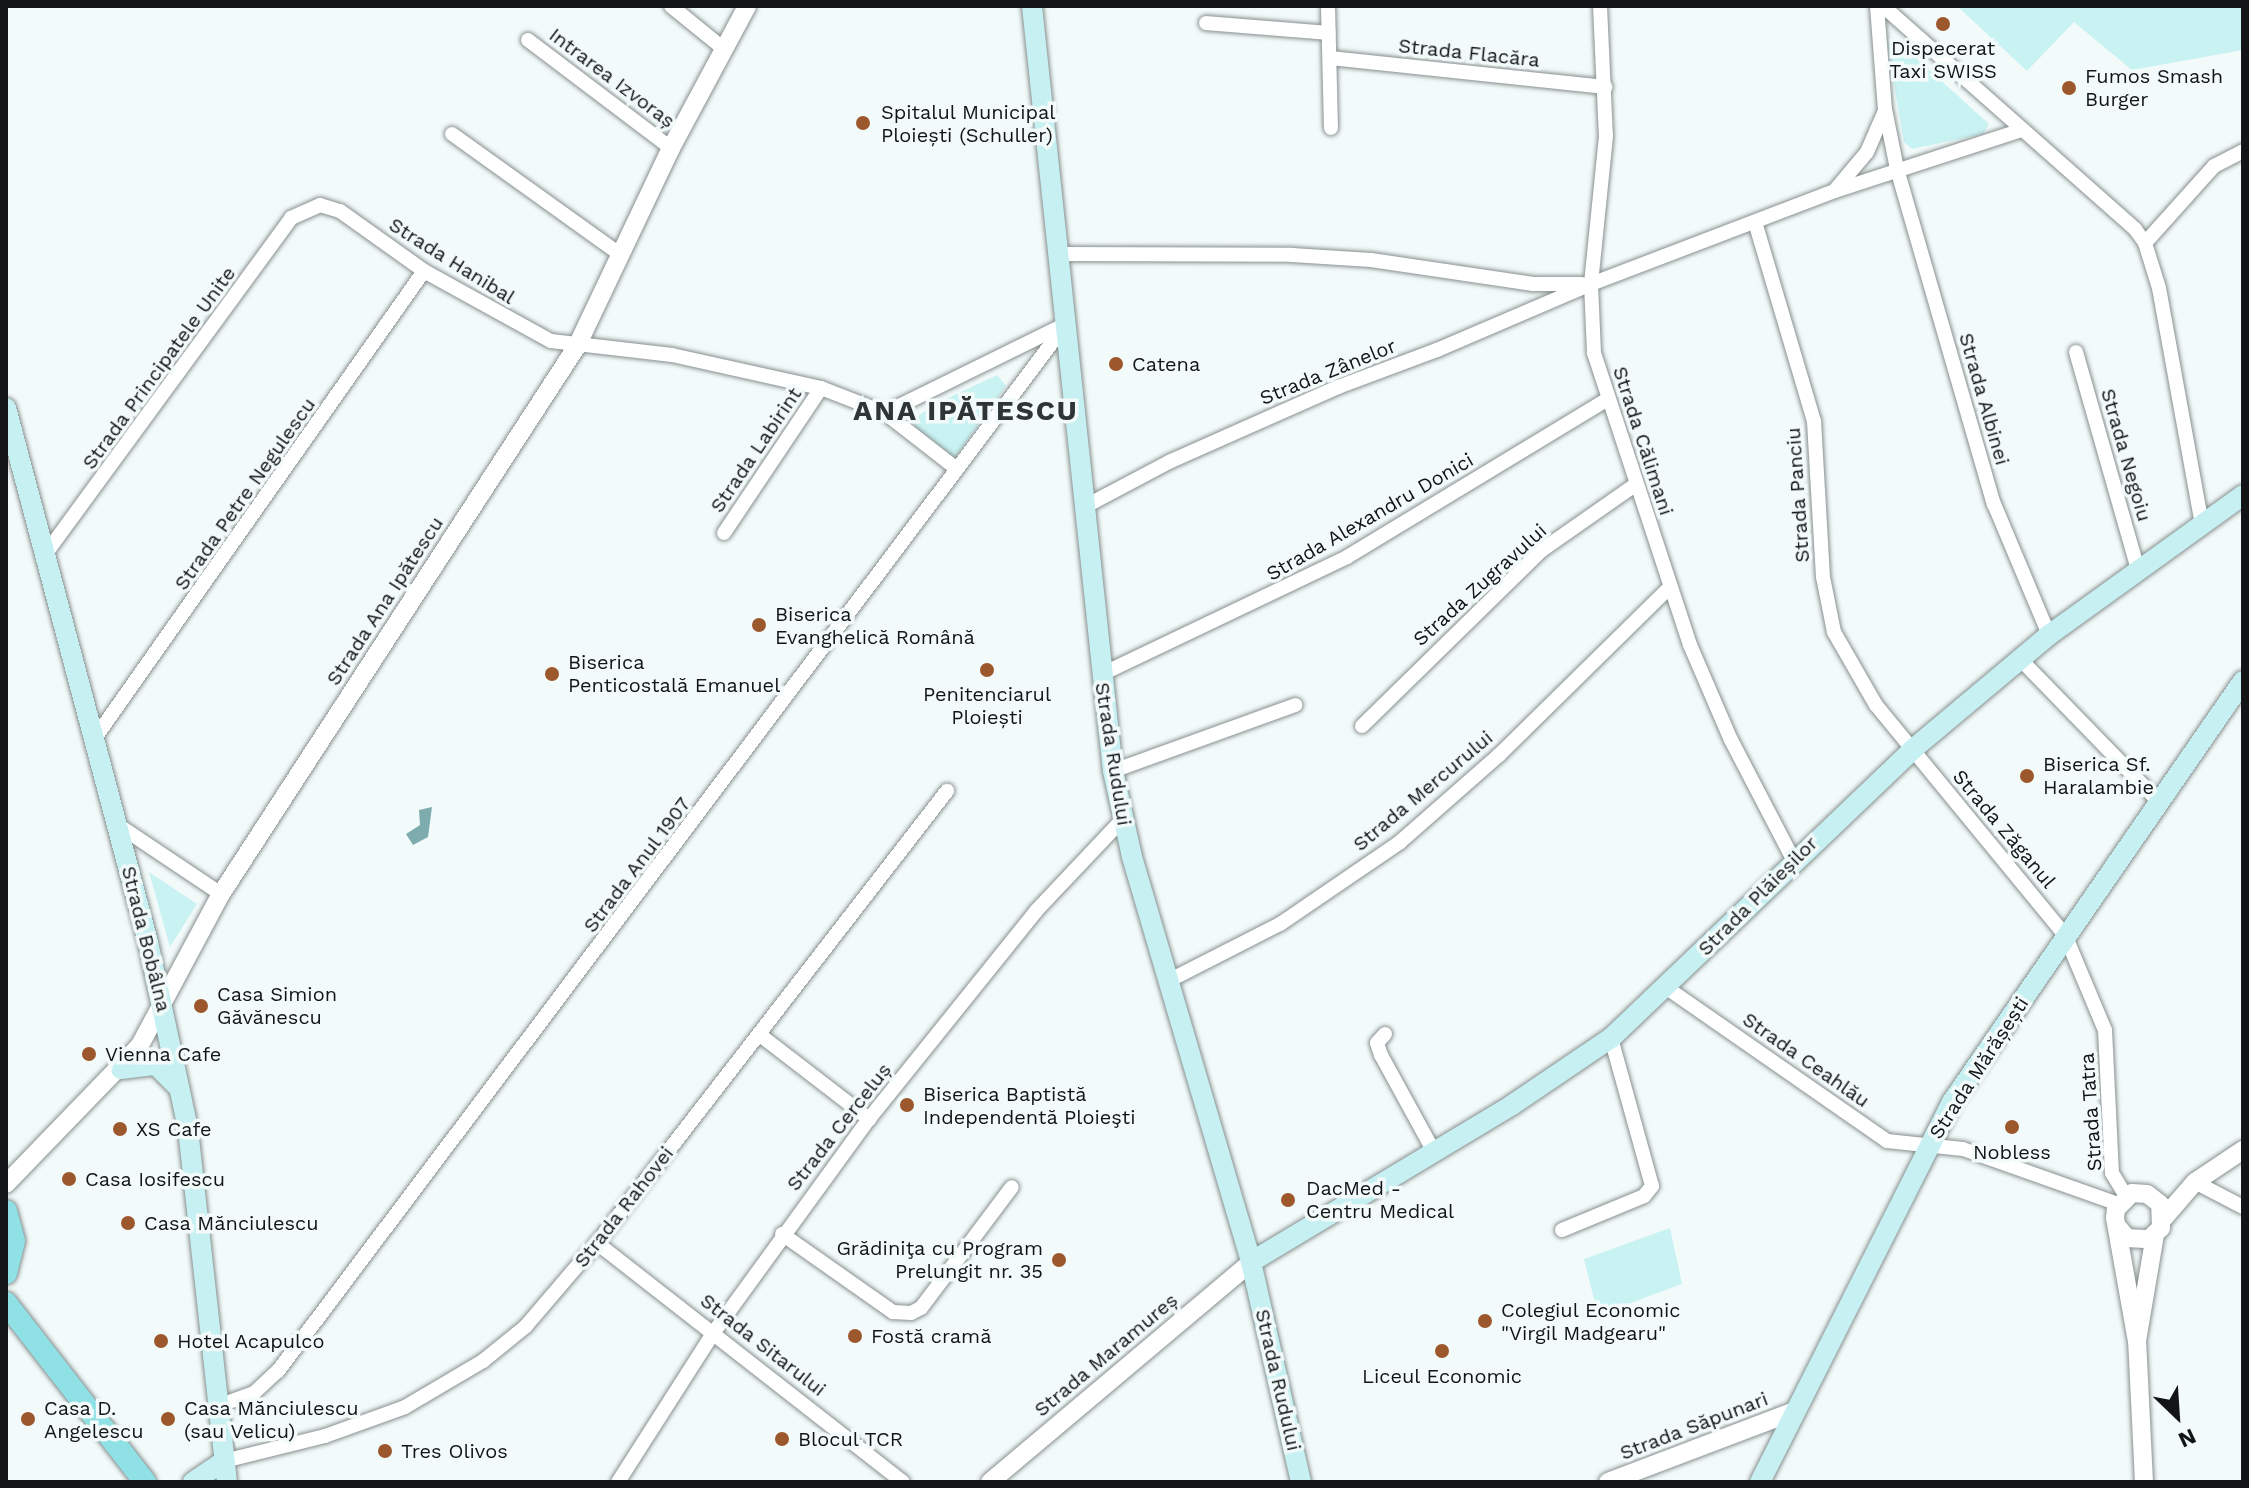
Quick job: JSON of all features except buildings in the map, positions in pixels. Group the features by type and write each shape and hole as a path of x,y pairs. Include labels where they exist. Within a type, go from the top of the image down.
{"main road":[{"name":"Strada Rudului","path":"1032,6 1067,323 1100,675 1113,771 1122,820 1251,1262 1301,1482"},
{"name":"Strada Bobâlna","path":"6,408 118,825 180,1089 198,1191 227,1482"},
{"name":"Strada Plăieșilor","path":"1251,1262 1434,1152 1611,1038 1667,988 1793,859 1912,750 2049,635 2243,495"},
{"name":"Strada Mărășești","path":"1760,1482 1929,1145 2065,935 2243,681"},
{"path":"121,1069 156,1065 180,1089"},
{"path":"6,1211 14,1241 6,1273"},
{"path":"6,1303 145,1482"},
{"name":"Strada Rahovei","path":"193,1482 224,1461"}],"street":[{"path":"671,6 724,49"},
{"name":"Strada Ana Ipătescu","path":"6,1184 121,1069 162,1005 221,894 577,346 618,253 747,6"},
{"path":"1328,6 1331,128"},
{"name":"Strada Călimani","path":"1600,6 1605,87 1604,175 1591,284 1594,353 1670,587 1731,740 1793,859"},
{"path":"1880,6 2145,243 2159,288 2202,524"},
{"name":"Strada Albinei","path":"1880,6 1885,109 1897,169 1994,504 2049,635"},
{"path":"1206,23 1329,33"},
{"name":"Intrarea Izvoraș","path":"528,40 671,148"},
{"name":"Strada Flacăra","path":"1330,58 1605,87"},
{"path":"1835,191 1867,152 1885,109"},
{"path":"1059,254 1292,255 1371,260 1523,283 1591,284 1835,191 2022,130"},
{"path":"452,134 618,253"},
{"path":"2145,243 2207,173 2243,151"},
{"name":"Strada Hanibal","path":"310,207 340,211 424,271 522,328 577,346 657,352 763,371 821,388 885,413 957,469"},
{"name":"Strada Principatele Unite","path":"44,556 291,218 310,207"},
{"name":"Strada Panciu","path":"1755,222 1814,421 1823,577 1834,632 1869,695 1912,750"},
{"name":"Strada Petre Negulescu","path":"95,738 424,271"},
{"name":"Strada Zânelor","path":"1084,507 1171,461 1338,387 1591,284"},
{"path":"885,413 1067,323"},
{"name":"Strada Anul 1907","path":"218,1406 254,1393 278,1371 1067,323"},
{"name":"Strada Negoiu","path":"2076,352 2138,569"},
{"name":"Strada Labirint","path":"724,533 821,388"},
{"name":"Strada Alexandru Donici","path":"1100,675 1347,557 1608,399"},
{"name":"Strada Zugravului","path":"1362,726 1542,550 1635,485"},
{"name":"Strada Mercurului","path":"1168,981 1280,924 1400,842 1499,755 1670,587"},
{"path":"2020,659 2158,801"},
{"path":"1113,771 1295,705"},
{"name":"Strada Zăganul","path":"1912,750 2065,935"},
{"name":"Strada Rahovei","path":"224,1461 361,1424 445,1385 526,1326 597,1243 947,791"},
{"name":"Strada Cerceluș","path":"618,1482 714,1332 782,1234 869,1119 1036,911 1122,820"},
{"path":"118,825 221,894"},
{"name":"Strada Tatra","path":"2065,935 2105,1030 2112,1173 2122,1200"},
{"name":"Strada Ceahlău","path":"1667,988 1887,1141 1913,1148 1929,1145 1963,1149 2122,1200"},
{"path":"1385,1034 1378,1048 1434,1152"},
{"path":"760,1035 869,1119"},
{"path":"1562,1230 1644,1196 1652,1186 1653,1173 1611,1038"},
{"path":"2117,1226 2134,1240 2159,1227 2195,1182 2243,1150"},
{"path":"2144,1482 2137,1341 2117,1226 2122,1200 2195,1182 2243,1207"},
{"path":"782,1234 893,1312 911,1313 921,1308 1012,1187"},
{"path":"2137,1341 2159,1227 2160,1204 2147,1194"},
{"name":"Strada Sitarului","path":"597,1243 903,1482"},
{"name":"Strada Maramureș","path":"990,1482 1251,1262"},
{"name":"Strada Săpunari","path":"1608,1482 1795,1411"}],"shaded area":[{"path":"1957,6 2243,6 2243,50 2132,70 2074,22 2027,71"},
{"path":"1896,40 1989,124 1983,134 1912,149 1904,142 1887,44"},
{"path":"997,375 1006,386 954,459 916,428 914,419 933,405"},
{"path":"432,807 428,837 413,845 406,834 420,825 419,810"},
{"path":"149,872 197,904 170,947"},
{"path":"1670,1228 1682,1284 1598,1315 1584,1259"}],"place":[{"name":"Dispecerat Taxi SWISS","path":"1943,24"},
{"name":"Fumos Smash Burger","path":"2069,88"},
{"name":"Spitalul Municipal Ploiești (Schuller)","path":"863,123"},
{"name":"Catena","path":"1116,364"},
{"name":"Biserica Evanghelică Română","path":"759,625"},
{"name":"Penitenciarul Ploiești","path":"987,670"},
{"name":"Biserica Penticostală Emanuel","path":"552,674"},
{"name":"Biserica Sf. Haralambie","path":"2027,776"},
{"name":"Casa Simion Găvănescu","path":"201,1006"},
{"name":"Vienna Cafe","path":"89,1054"},
{"name":"Biserica Baptistă Independentă Ploieşti","path":"907,1105"},
{"name":"Nobless","path":"2012,1127"},
{"name":"XS Cafe","path":"120,1129"},
{"name":"Casa Iosifescu","path":"69,1179"},
{"name":"DacMed - Centru Medical","path":"1288,1200"},
{"name":"Casa Mănciulescu","path":"128,1223"},
{"name":"Grădiniţa cu Program Prelungit nr. 35","path":"1059,1260"},
{"name":"Colegiul Economic \"Virgil Madgearu\"","path":"1485,1321"},
{"name":"Fostă cramă","path":"855,1336"},
{"name":"Hotel Acapulco","path":"161,1341"},
{"name":"Liceul Economic","path":"1442,1351"},
{"name":"Casa D. Angelescu","path":"28,1419"},
{"name":"Casa Mănciulescu (sau Velicu)","path":"168,1419"},
{"name":"Blocul TCR","path":"782,1439"},
{"name":"Tres Olivos","path":"385,1451"}],"district":[{"name":"ANA IPĂTESCU","path":"966,411"}]}
